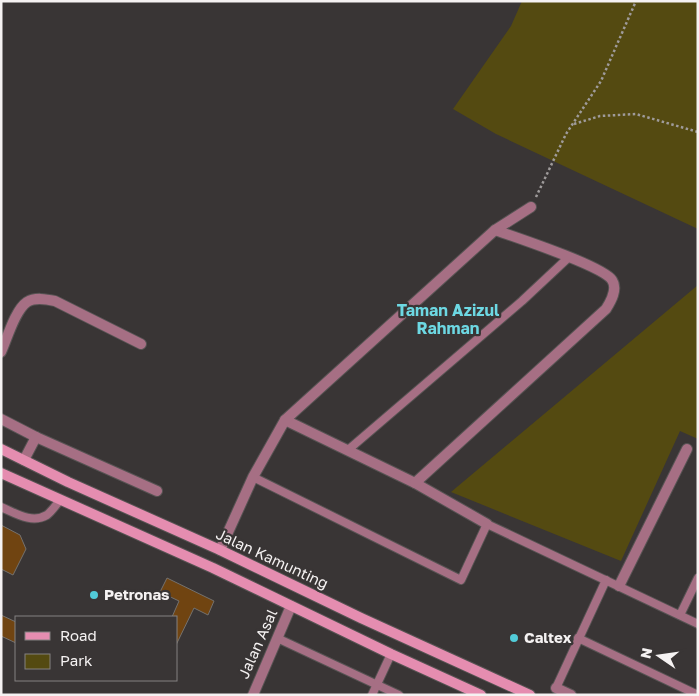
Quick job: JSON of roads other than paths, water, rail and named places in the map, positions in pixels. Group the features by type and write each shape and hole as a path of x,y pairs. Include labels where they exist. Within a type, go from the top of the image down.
{"main road":[{"name":"Jalan Kamunting","path":"1,449 68,482 220,550 361,618 530,695"},
{"path":"1,473 213,568 481,695"}],"street":[{"path":"220,550 253,477 285,420 495,230 531,207"},
{"path":"415,483 606,309 613,299 613,280 603,272 569,257 495,230"},
{"path":"1,352 19,310 28,301 42,299 55,301 141,344"},
{"path":"1,419 36,437 157,491"},
{"path":"285,420 415,483 487,524"},
{"path":"24,460 36,437"},
{"path":"619,586 687,449"},
{"name":"Jalan Asal","path":"253,695 292,606"},
{"path":"556,688 572,695"}],"lane":[{"path":"348,450 522,301 569,257"},
{"path":"253,477 461,580 487,524 698,624"},
{"path":"1,507 19,516 40,518 48,514 60,500"},
{"path":"680,615 698,578"},
{"path":"556,688 606,580"},
{"path":"277,638 399,695"},
{"path":"578,638 698,695"},
{"path":"372,695 392,654"}],"place":[{"name":"Petronas","path":"94,595"},
{"name":"Caltex","path":"514,638"}],"district":[{"name":"Taman Azizul Rahman","path":"448,319"}]}
